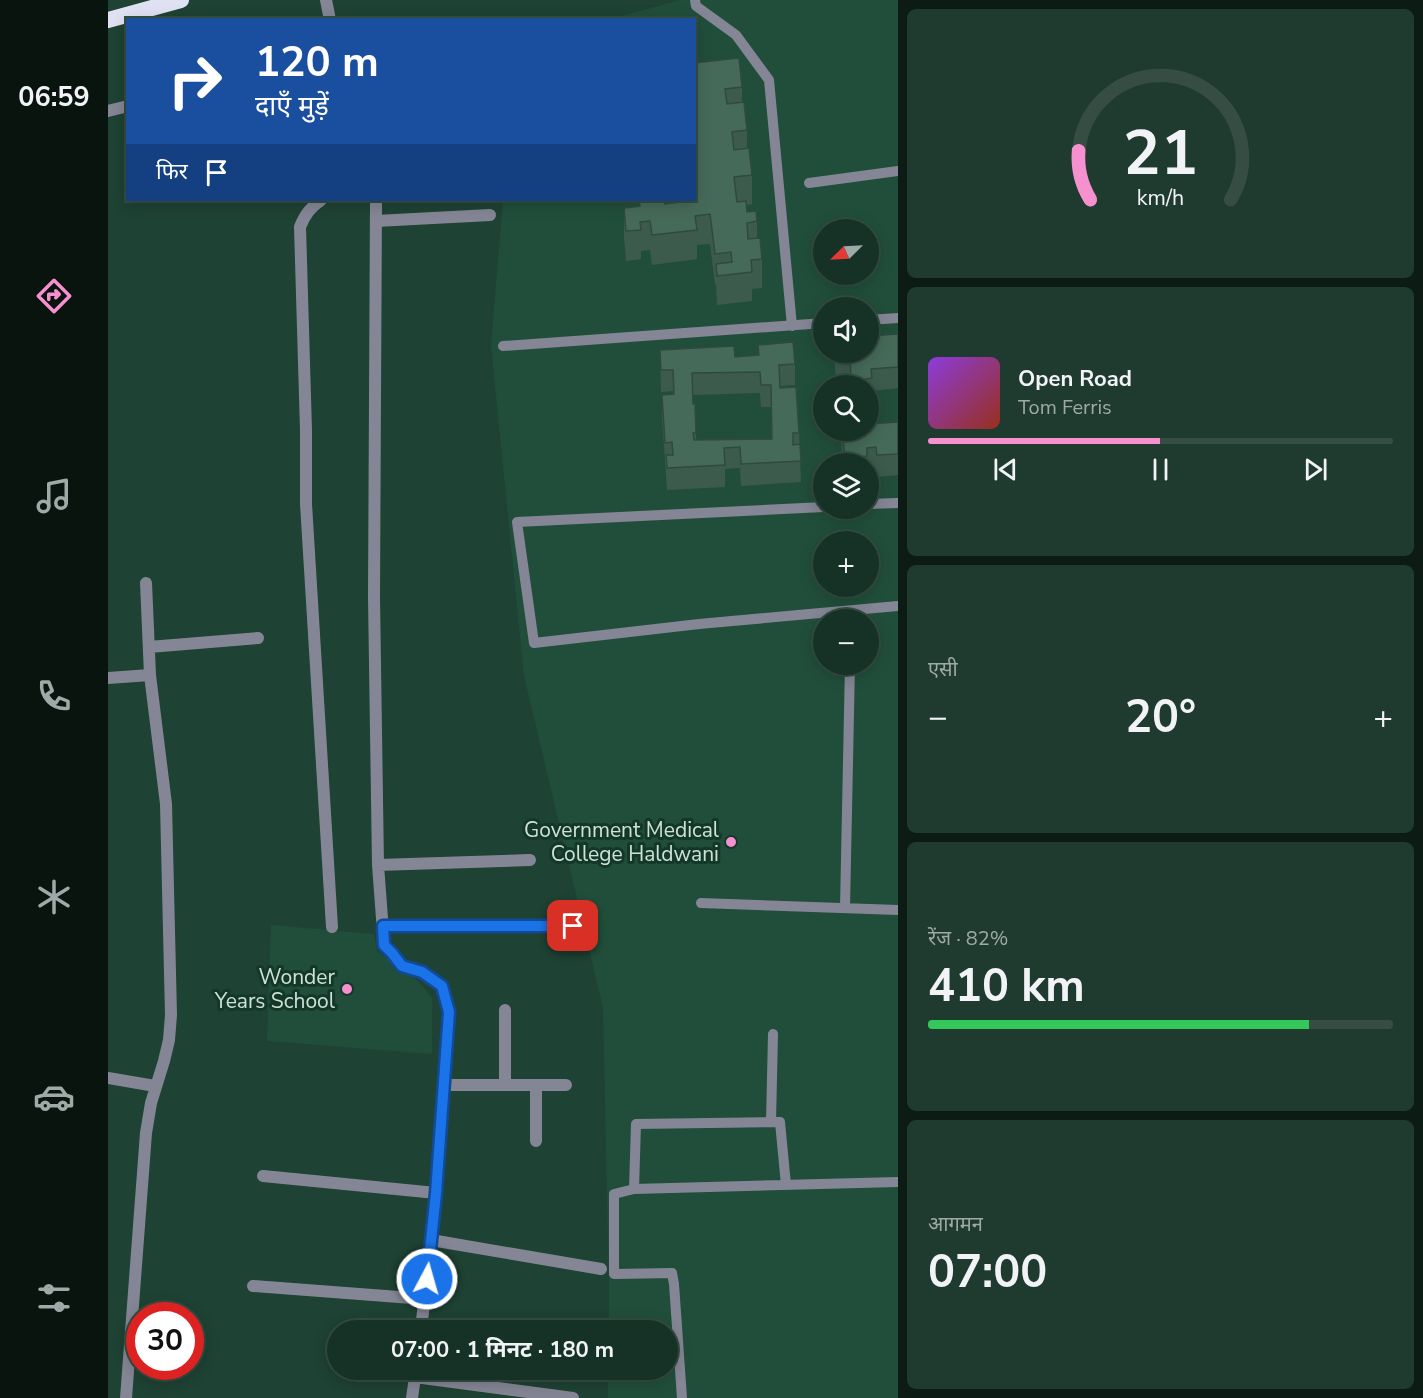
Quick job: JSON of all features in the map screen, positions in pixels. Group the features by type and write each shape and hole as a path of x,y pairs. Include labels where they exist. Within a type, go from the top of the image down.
{"highway":[{"path":"108,20 181,0"}],"street":[{"path":"326,0 330,18"},
{"path":"108,111 126,106"},
{"path":"320,201 304,216 300,226 306,504 332,927"},
{"path":"376,201 374,597 378,865 384,945 402,966 422,972 442,986 449,1012 436,1193 422,1320"},
{"path":"376,221 490,215"},
{"path":"126,1398 146,1133 155,1086 169,1040 171,1003 166,804 150,675 146,583"},
{"path":"149,647 258,638"},
{"path":"108,678 150,675"},
{"path":"378,865 530,860"},
{"path":"383,926 573,926"},
{"path":"505,1011 505,1085"},
{"path":"108,1078 155,1086"},
{"path":"444,1085 566,1085"},
{"path":"536,1141 537,1085"},
{"path":"263,1176 436,1193"},
{"path":"431,1240 601,1269"},
{"path":"253,1286 425,1299"},
{"path":"412,1398 415,1380"},
{"path":"460,1380 573,1398"}],"lane":[{"path":"695,0 696,6 736,35 769,80 792,326"},
{"path":"809,183 898,171"},
{"path":"879,319 898,318"},
{"path":"504,346 813,324"},
{"path":"879,504 898,503"},
{"path":"813,508 517,522 534,644 699,624 813,617"},
{"path":"879,610 898,606"},
{"path":"845,908 850,675"},
{"path":"701,903 898,910"},
{"path":"771,1122 773,1034"},
{"path":"634,1189 636,1124 780,1122 786,1185"},
{"path":"682,1398 672,1273 614,1274 614,1194 634,1189 898,1182"}],"shaded area":[{"name":"Government Medical College Haldwani","path":"681,0 898,0 898,1398 608,1398 608,1380 678,1380 678,1320 609,1320 603,1008 524,676 491,345 503,201 696,201 696,18 614,18"},
{"name":"Wonder Years School","path":"271,925 374,934 377,951 418,981 432,998 432,1054 267,1041"}],"building":[{"path":"739,58 742,87 725,89 727,104 744,102 747,130 732,132 734,150 749,148 752,175 734,177 737,202 746,201 747,212 756,211 757,221 747,223 748,239 760,238 762,259 751,260 752,272 717,276 716,264 732,262 731,252 715,254 710,214 695,216 697,230 652,235 650,221 640,222 641,230 626,231 624,208 640,206 639,201 664,201 665,204 696,201 696,63"},
{"path":"898,334 898,367 871,369 872,375 851,375 850,363 879,363 879,335"},
{"path":"793,342 795,364 779,365 780,388 796,387 799,433 793,433 793,445 800,444 801,461 741,464 740,447 724,448 725,465 667,468 666,455 673,455 672,442 665,443 662,395 674,394 673,370 661,370 660,350 734,346 735,357 759,355 758,345","holes":["760,372 761,385 771,385 772,439 694,440 693,433 696,433 692,373"]},
{"path":"898,422 898,454 879,455 876,447 867,448 867,453 844,453 843,441 879,441 879,423"}],"place":[{"name":"Government Medical College Haldwani","path":"731,842"},
{"name":"Wonder Years School","path":"347,989"}],"route":[{"path":"427,1279 436,1193 449,1012 442,986 422,972 402,966 384,945 383,926 573,926"}]}
